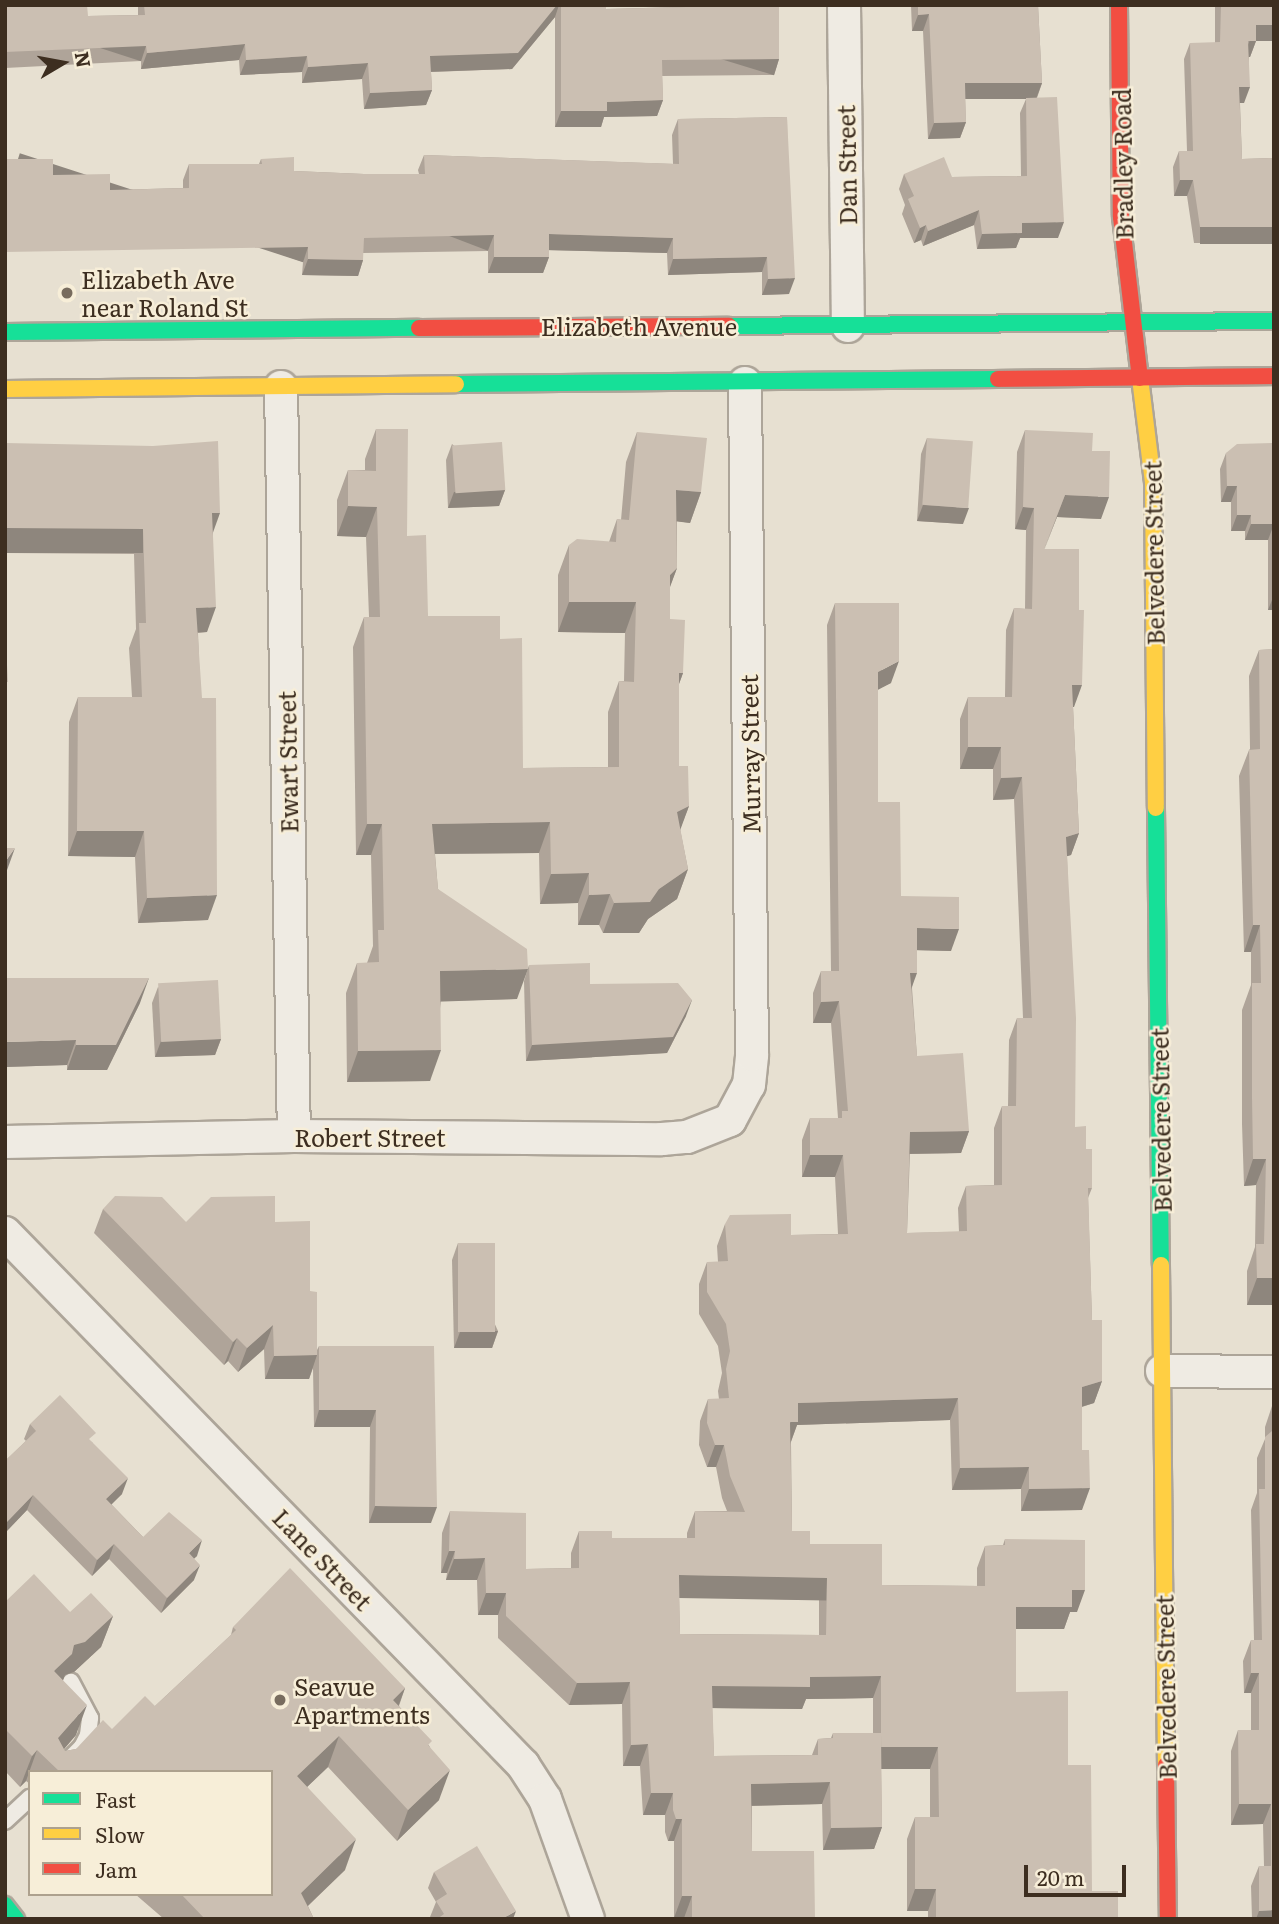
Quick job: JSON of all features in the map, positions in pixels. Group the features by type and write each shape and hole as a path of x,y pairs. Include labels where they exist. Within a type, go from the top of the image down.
{"main road":[{"name":"Bradley Road","path":"1119,5 1121,217 1133,323"},
{"name":"Elizabeth Avenue","path":"5,332 1274,321"},
{"name":"Belvedere Street","path":"1133,323 1153,482 1168,1919"},
{"path":"5,389 1274,376"},
{"path":"5,1905 16,1919"}],"street":[{"name":"Dan Street","path":"844,5 848,326"},
{"name":"Murray Street","path":"730,1120 749,1085 752,1055 745,383"},
{"name":"Ewart Street","path":"281,387 294,1136"},
{"name":"Robert Street","path":"5,1142 294,1136 662,1139 687,1137 730,1120"},
{"name":"Lane Street","path":"5,1233 523,1765 545,1799 588,1919"},
{"path":"1162,1371 1274,1372"}],"lane":[{"path":"59,1770 82,1747 88,1735 90,1718 71,1682"},
{"path":"5,1821 28,1800"}],"building":[{"path":"5,5 87,5 88,16 145,15 144,5 557,5 518,53 430,56 432,90 370,93 368,63 308,67 307,56 246,60 245,44 147,53 146,46 5,52"},
{"path":"561,5 606,5 606,9 686,5 779,5 779,59 662,60 663,100 607,102 607,111 561,111"},
{"path":"918,5 1038,5 1042,83 965,83 966,122 934,123 929,14 918,15"},
{"path":"1221,5 1274,5 1274,25 1256,25 1256,41 1248,41 1250,87 1239,87 1242,159 1274,158 1274,227 1200,227 1193,180 1180,180 1179,151 1193,151 1190,43 1220,42"},
{"path":"1057,97 1064,222 1022,223 1022,233 982,234 979,210 928,231 926,225 920,228 908,199 914,196 904,174 944,157 952,177 1027,176 1026,98"},
{"path":"787,117 795,278 768,279 767,257 673,259 673,238 549,234 549,257 494,257 494,235 364,238 363,260 308,259 308,247 5,252 5,159 53,159 53,175 110,174 110,190 189,188 189,164 262,164 261,159 294,157 294,171 364,174 425,174 424,155 679,164 678,119"},
{"path":"376,429 408,429 407,536 426,535 428,616 500,616 500,639 522,638 523,768 619,767 619,681 634,682 636,602 569,602 569,545 577,539 616,542 617,519 629,520 637,432 707,438 701,492 676,490 677,568 670,575 670,619 685,620 683,673 679,673 679,766 688,766 689,806 677,812 688,869 659,889 650,902 614,903 610,894 589,895 589,873 551,874 550,822 432,824 438,889 527,949 528,969 440,971 441,1050 358,1051 357,963 379,962 378,930 384,930 382,824 367,824 364,617 380,617 377,507 348,506 348,470 376,471"},
{"path":"1025,430 1093,433 1092,451 1110,451 1109,497 1065,495 1044,549 1079,549 1079,610 1084,610 1082,685 1072,685 1079,833 1066,837 1076,1018 1075,1127 1086,1126 1086,1149 1092,1149 1092,1188 1088,1188 1092,1320 1102,1320 1102,1381 1082,1387 1082,1450 1089,1450 1090,1488 1029,1489 1029,1467 960,1468 958,1398 798,1403 798,1422 790,1422 792,1531 810,1531 810,1544 882,1544 882,1585 985,1586 985,1546 1005,1545 1005,1539 1085,1540 1085,1590 1072,1590 1072,1607 1016,1607 1016,1692 1068,1691 1068,1765 1091,1765 1092,1891 1118,1891 1118,1919 936,1919 936,1889 915,1889 915,1817 939,1817 938,1747 881,1747 882,1827 831,1828 830,1782 751,1784 752,1851 814,1851 815,1919 692,1919 692,1896 682,1896 682,1819 676,1819 673,1793 651,1793 648,1744 631,1745 630,1682 577,1683 506,1616 506,1593 486,1593 485,1558 454,1559 455,1551 449,1551 450,1511 526,1513 526,1569 579,1568 579,1531 612,1531 612,1538 695,1538 695,1511 745,1512 730,1476 724,1445 715,1445 707,1423 708,1399 729,1398 726,1369 730,1351 726,1324 707,1292 707,1262 728,1261 725,1224 730,1215 791,1214 791,1235 848,1234 843,1155 810,1155 810,1118 842,1118 842,1111 848,1111 839,1001 821,1002 821,971 839,971 835,603 899,603 899,661 878,672 878,802 900,802 901,896 959,897 959,929 917,928 917,973 910,973 917,1056 963,1053 969,1131 910,1132 907,1233 967,1231 966,1186 1002,1185 1002,1106 1016,1106 1017,1018 1032,1018 1022,777 1001,778 1001,747 968,747 968,697 1012,697 1014,608 1032,609 1034,508 1023,507","holes":["679,1575 827,1578 826,1635 680,1634","881,1676 881,1733 833,1733 833,1738 818,1739 818,1755 714,1756 712,1686 810,1687 810,1677"]},
{"path":"927,438 973,441 968,508 922,505"},
{"path":"218,441 220,513 212,513 216,607 196,608 202,698 216,698 217,895 147,898 144,831 77,831 78,697 142,697 139,623 146,623 143,529 5,528 5,443 153,446"},
{"path":"502,442 505,490 455,493 452,445"},
{"path":"1274,443 1274,524 1251,524 1251,515 1237,515 1237,486 1227,486 1226,453 1237,444"},
{"path":"5,630 8,682 5,682"},
{"path":"1274,649 1274,1278 1257,1278 1256,1244 1264,1244 1266,1159 1253,1159 1252,983 1261,983 1260,925 1253,925 1249,750 1260,749 1259,650"},
{"path":"5,848 15,848 5,862"},
{"path":"590,963 590,984 678,983 692,1000 673,1037 532,1045 529,965"},
{"path":"5,978 149,978 116,1045 76,1045 76,1040 5,1042"},
{"path":"218,980 221,1039 161,1042 158,983"},
{"path":"115,1196 162,1197 186,1222 211,1197 275,1196 275,1222 310,1221 310,1291 317,1292 317,1355 274,1356 273,1325 247,1348 237,1338 233,1342 103,1209"},
{"path":"458,1243 495,1243 495,1332 458,1332"},
{"path":"319,1346 434,1346 437,1507 375,1506 376,1410 319,1410"},
{"path":"60,1395 96,1433 89,1439 128,1478 106,1499 143,1537 169,1512 202,1540 189,1553 200,1565 167,1598 114,1544 97,1560 33,1495 5,1524 5,1461 36,1431 30,1424"},
{"path":"1272,1406 1274,1910 1259,1911 1259,1866 1271,1866 1271,1804 1239,1804 1238,1730 1259,1730 1259,1673 1251,1673 1251,1640 1262,1640 1259,1489 1265,1489 1265,1437 1272,1431"},
{"path":"290,1568 405,1688 393,1700 432,1741 428,1745 450,1770 408,1810 339,1736 297,1776 356,1839 301,1893 314,1919 205,1919 183,1896 273,1896 273,1770 58,1770 37,1750 32,1756 5,1729 5,1602 34,1574 70,1612 91,1593 113,1616 85,1642 74,1645 72,1654 54,1671 87,1705 58,1738 65,1751 76,1749 103,1720 112,1729 145,1696 155,1706 236,1630 233,1627"},
{"path":"477,1846 516,1911 502,1919 437,1919 444,1914 436,1901 447,1894 434,1872"}],"traffic: fast":[{"path":"729,326 1274,321"},
{"path":"5,332 419,328"},
{"path":"456,384 998,379"},
{"path":"1156,808 1161,1265"},
{"path":"5,1905 16,1919"}],"traffic: slow":[{"path":"1140,378 1153,482 1156,808"},
{"path":"5,389 456,384"},
{"path":"1161,1265 1166,1765"}],"traffic: jam":[{"path":"1119,5 1121,217 1140,378"},
{"path":"419,328 729,326"},
{"path":"998,379 1274,376"},
{"path":"1166,1765 1168,1919"}],"place":[{"name":"Elizabeth Ave near Roland St","path":"67,293"},
{"name":"Seavue Apartments","path":"280,1700"}]}
